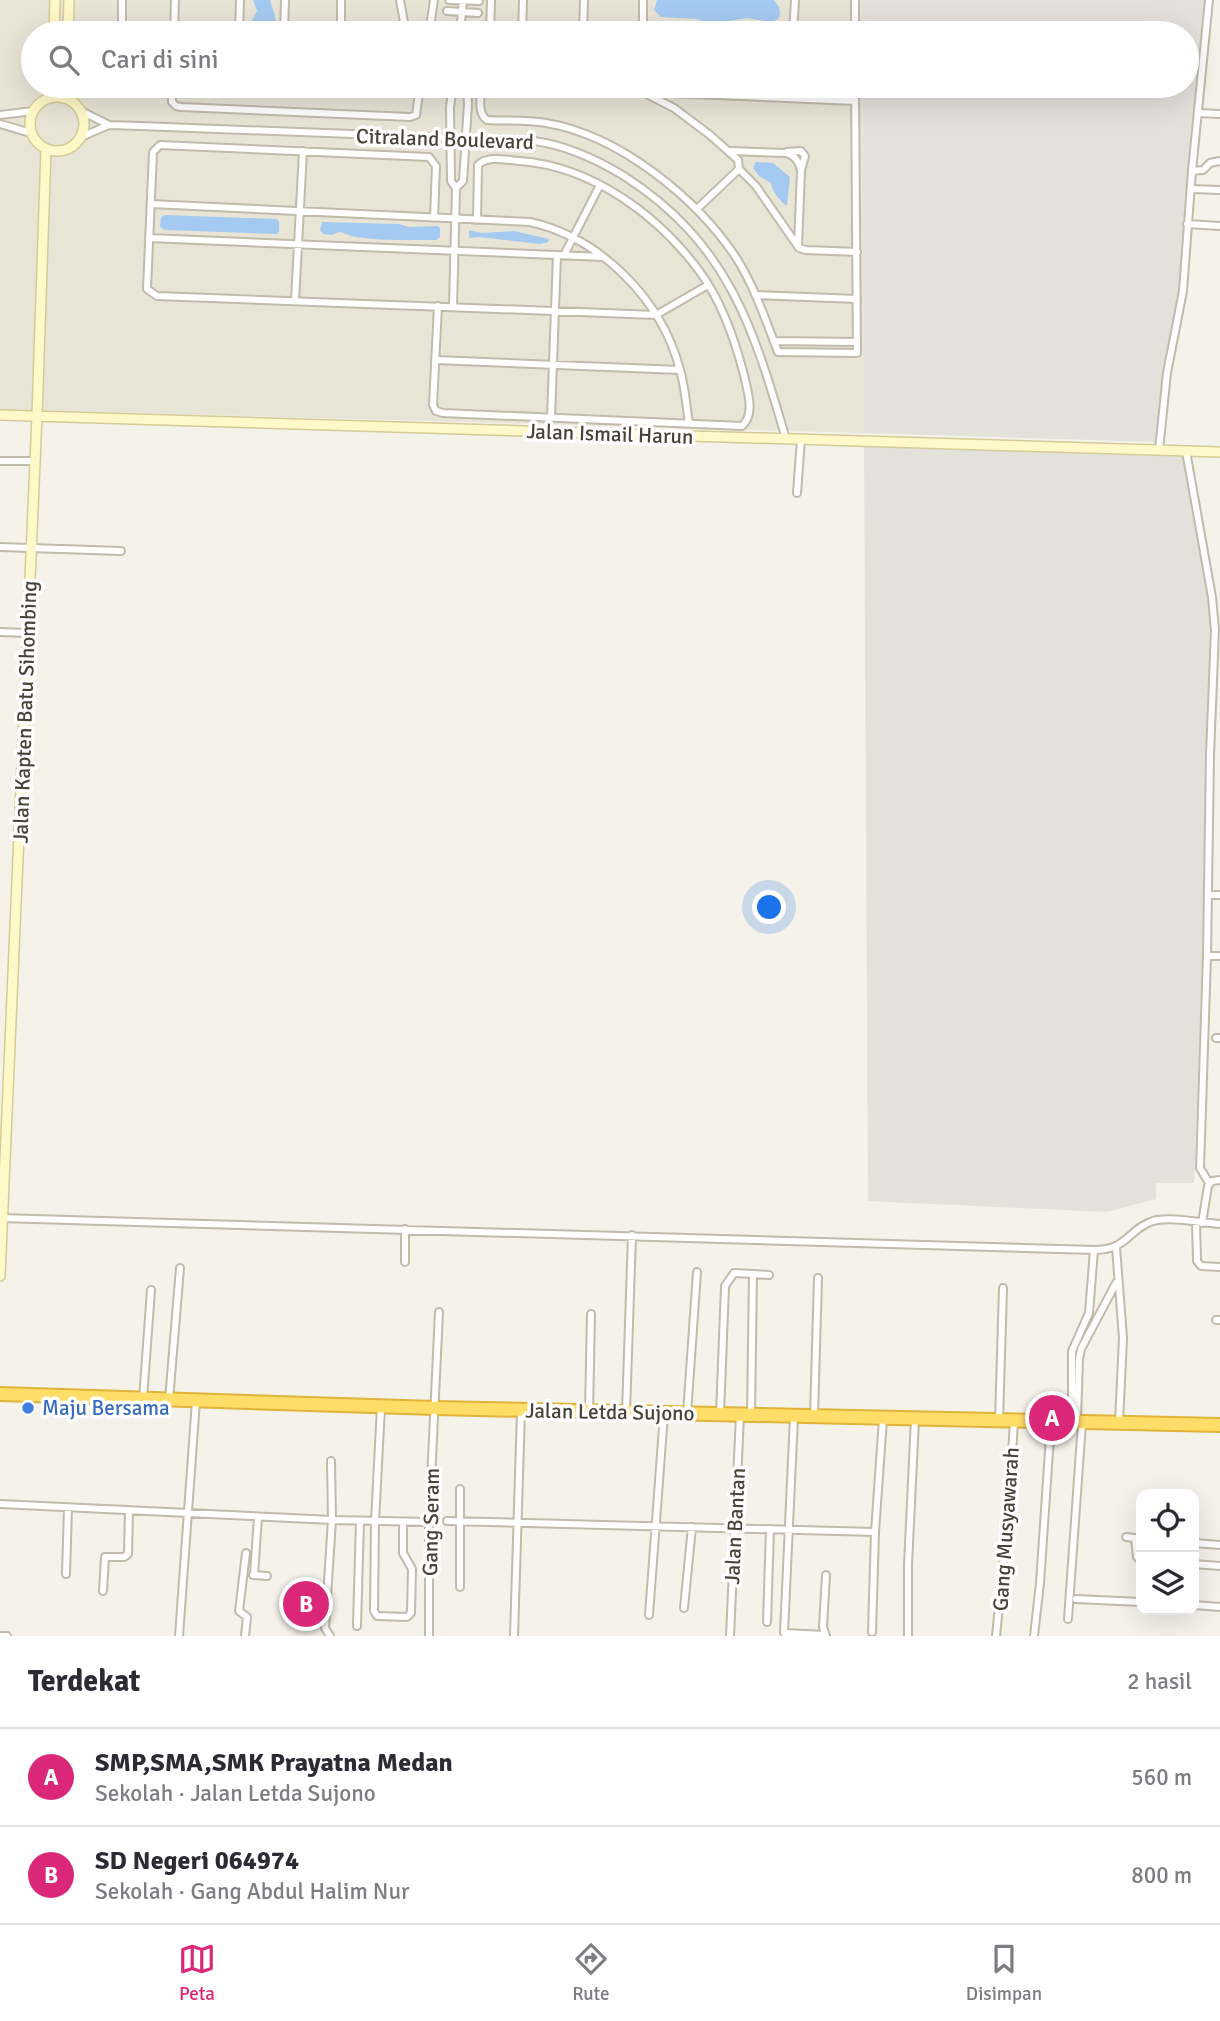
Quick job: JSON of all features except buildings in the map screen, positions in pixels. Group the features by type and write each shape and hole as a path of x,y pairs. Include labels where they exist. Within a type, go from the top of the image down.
{"highway":[{"name":"Jalan Letda Sujono","path":"0,1394 381,1407 1220,1425"}],"street":[{"path":"54,21 55,0"},
{"path":"68,21 69,0"},
{"path":"122,0 122,21"},
{"path":"174,21 175,0"},
{"path":"239,21 240,0"},
{"path":"284,21 285,0"},
{"path":"341,0 341,21"},
{"path":"400,0 404,21"},
{"path":"434,0 441,11"},
{"path":"449,0 487,1 487,21"},
{"path":"462,21 463,0"},
{"path":"522,21 523,0"},
{"path":"583,21 584,0"},
{"path":"643,0 643,21"},
{"path":"794,21 795,0"},
{"path":"855,0 855,21"},
{"path":"1159,450 1167,373 1183,291 1191,188 1198,171 1209,114 1209,0"},
{"path":"441,11 485,13"},
{"path":"436,21 441,11"},
{"path":"49,98 68,99 81,111 84,124 81,137 66,149 46,149 31,133 33,111 49,98"},
{"path":"172,98 176,106 181,107 410,117 416,115 419,98"},
{"path":"451,98 451,181 456,188 453,307"},
{"path":"456,188 463,181 468,98"},
{"path":"480,98 480,110 487,120 545,122 601,142 636,160 668,183 697,209 737,260 756,295 778,352 857,353 855,101 802,98"},
{"path":"657,98 674,108 738,159 739,169 767,201 797,246 806,250 856,252"},
{"path":"0,116 33,111"},
{"name":"Citraland Boulevard","path":"81,111 109,125 551,143 579,153 643,189 670,210 722,271 757,346 786,439"},
{"path":"0,124 31,133"},
{"name":"Citraland Boulevard","path":"81,137 109,125"},
{"path":"434,218 436,166 429,157 160,145 153,152 147,289 157,296 656,315 708,285"},
{"name":"Jalan Kapten Batu Sihombing","path":"0,1276 36,461 46,149"},
{"path":"729,151 786,153 801,150 805,156 801,170 797,246"},
{"path":"295,301 303,151"},
{"path":"438,306 433,405 436,411 743,426 747,421 750,411 736,345 719,305 701,273 670,237 643,212 586,177 550,164 487,159 478,164 477,220"},
{"path":"1198,171 1210,163 1220,161"},
{"path":"697,209 739,169"},
{"path":"551,417 560,255 573,238 600,185"},
{"path":"1191,188 1220,190"},
{"path":"151,204 530,222 573,238 605,257 625,276 656,315 680,370 689,423"},
{"path":"1188,224 1220,226"},
{"path":"149,238 605,257"},
{"path":"756,295 857,299"},
{"path":"774,341 857,342"},
{"path":"435,360 680,370"},
{"name":"Jalan Ismail Harun","path":"0,415 1220,452"},
{"path":"797,493 800,439"},
{"path":"1186,451 1214,610 1208,956 1200,1168 1209,1183 1199,1223 1197,1261 1201,1266 1220,1267"},
{"path":"0,461 36,461"},
{"path":"0,547 121,551"},
{"path":"0,632 28,633"},
{"path":"1210,755 1220,756"},
{"path":"1209,798 1220,798"},
{"path":"1209,833 1220,833"},
{"path":"1208,895 1220,895"},
{"path":"1208,956 1220,956"},
{"path":"1209,1183 1220,1180"},
{"path":"1,1218 1094,1250 1116,1247 1154,1221 1220,1224"},
{"path":"405,1228 405,1262"},
{"path":"626,1413 632,1235"},
{"path":"1116,1247 1124,1338 1119,1423"},
{"path":"1077,1421 1072,1351 1089,1313 1094,1250"},
{"path":"169,1400 180,1268"},
{"path":"687,1414 696,1272"},
{"path":"720,1415 725,1286 734,1273 769,1275"},
{"name":"Jalan Bantan","path":"730,1636 753,1274"},
{"path":"814,1417 818,1278"},
{"path":"1068,1619 1079,1359 1081,1349 1117,1281"},
{"path":"999,1421 1003,1288"},
{"path":"143,1399 151,1290"},
{"name":"Gang Seram","path":"429,1636 429,1522 439,1312"},
{"path":"589,1412 591,1314"},
{"path":"178,1636 196,1401"},
{"path":"381,1407 375,1521 376,1615 407,1617 411,1613 412,1569 404,1553 404,1522"},
{"path":"514,1636 521,1410"},
{"path":"649,1615 664,1414"},
{"path":"794,1417 785,1634 826,1636 823,1627 826,1575"},
{"path":"872,1632 875,1532 883,1419"},
{"path":"908,1636 908,1565 915,1419"},
{"name":"Gang Musyawarah","path":"996,1636 1008,1518 1014,1421"},
{"path":"1034,1636 1051,1422"},
{"path":"330,1636 325,1628 332,1520 331,1461"},
{"path":"460,1489 460,1587"},
{"path":"0,1504 258,1517 429,1522"},
{"path":"66,1574 68,1508"},
{"path":"103,1591 105,1557 124,1557 128,1554 129,1511"},
{"path":"254,1576 258,1517"},
{"path":"358,1626 360,1521"},
{"path":"447,1521 875,1532"},
{"path":"684,1608 692,1527"},
{"path":"767,1622 770,1530"},
{"path":"1126,1537 1136,1539"},
{"path":"1199,1543 1220,1545"},
{"path":"244,1636 247,1617 239,1611 246,1553"},
{"path":"1199,1564 1220,1566"},
{"path":"244,1575 267,1576"},
{"path":"1076,1599 1136,1602"},
{"path":"1199,1605 1220,1606"},
{"path":"0,1636 7,1636"}],"shaded area":[{"path":"0,0 862,0 862,21 21,21 21,98 862,98 864,433 29,410 25,415 0,414"},
{"path":"862,0 1205,0 1199,76 1199,21 862,21"},
{"path":"862,98 1197,98 1182,290 1166,352 1158,442 864,433"},
{"path":"864,445 1185,457 1215,613 1194,1183 1156,1183 1156,1199 1107,1212 868,1201"}],"water":[{"path":"253,0 270,0 276,21 252,21 257,11"},
{"path":"657,0 774,0 780,14 774,21 747,18 702,21 661,17 654,10"},
{"path":"756,162 773,163 790,177 787,206 777,196 771,183 759,176 753,168"},
{"path":"161,217 276,219 279,221 279,232 165,230 160,227"},
{"path":"322,222 438,226 440,237 436,240 395,240 355,237 339,232 332,235 323,234 320,230"},
{"path":"469,230 482,233 514,231 549,239 548,242 540,244 469,238"}],"place":[{"name":"Maju Bersama","path":"28,1408"},
{"name":"SMP,SMA,SMK Prayatna Medan","path":"1052,1418"},
{"name":"SD Negeri 064974","path":"306,1604"}]}
